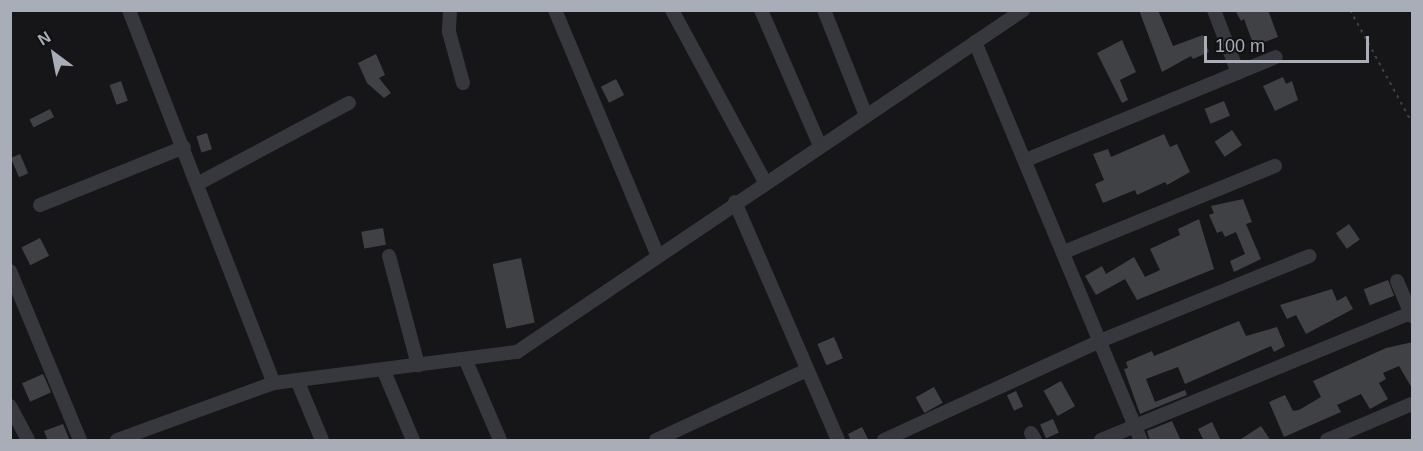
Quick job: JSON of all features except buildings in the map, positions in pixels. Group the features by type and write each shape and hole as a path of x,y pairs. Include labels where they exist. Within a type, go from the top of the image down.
{"street":[{"path":"129,10 199,183 274,383"},
{"path":"450,10 449,32 463,83"},
{"path":"555,10 657,254"},
{"path":"672,10 765,182"},
{"path":"761,10 820,146"},
{"path":"824,10 865,113"},
{"path":"117,441 274,383 466,361 517,352 865,113 1023,10"},
{"path":"1214,10 1238,73"},
{"path":"975,42 1139,434"},
{"path":"1026,160 1276,57"},
{"path":"199,183 350,103"},
{"path":"40,205 184,147"},
{"path":"1064,252 1275,166"},
{"path":"735,202 836,440"},
{"path":"389,256 418,365"},
{"path":"884,441 1100,341 1309,256"},
{"path":"10,271 80,441"},
{"path":"1101,441 1139,434 1412,315 1397,281"},
{"path":"466,361 500,441"},
{"path":"382,369 412,441"},
{"path":"656,441 807,370"},
{"path":"297,380 322,441"},
{"path":"1327,441 1413,404"},
{"path":"10,406 28,441"}],"path":[{"path":"1350,10 1413,123"}]}
